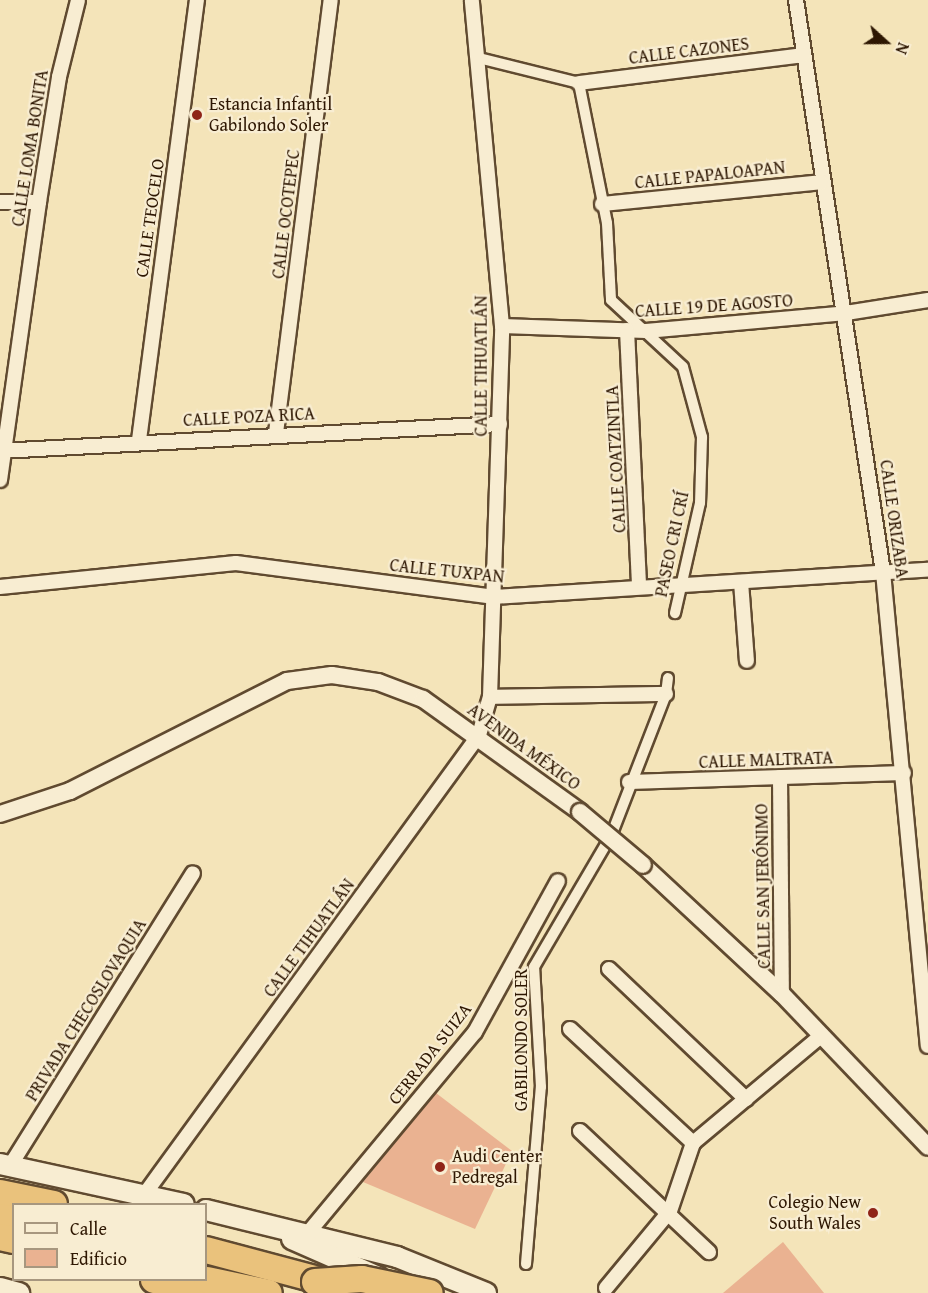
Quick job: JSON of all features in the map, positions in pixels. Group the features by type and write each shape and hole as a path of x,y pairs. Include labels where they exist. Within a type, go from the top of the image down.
{"highway":[{"path":"0,1193 49,1203"},
{"path":"207,1250 367,1293"},
{"path":"207,1255 351,1293"},
{"path":"315,1282 362,1279 430,1293"},
{"path":"146,1281 176,1293"},
{"path":"159,1281 224,1293"},
{"path":"207,1281 269,1293"}],"main road":[{"path":"5,1165 180,1203"},
{"path":"207,1210 308,1233 397,1257 486,1293"},
{"path":"251,1221 411,1291"},
{"path":"0,1288 19,1293"}],"street":[{"name":"CALLE LOMA BONITA","path":"0,480 2,451 59,77 78,0"},
{"name":"CALLE TEOCELO","path":"139,440 197,0"},
{"name":"CALLE OCOTEPEC","path":"276,433 331,0"},
{"name":"CALLE TIHUATLÁN","path":"144,1195 479,735 490,697 502,326 472,0"},
{"name":"CALLE ORIZABA","path":"796,0 821,183 846,313 884,572 904,773 922,914 928,1046"},
{"name":"CALLE CAZONES","path":"579,82 803,54"},
{"path":"479,58 579,82"},
{"name":"PASEO CRI CRÍ","path":"579,82 607,222 611,300 684,367 702,437 700,503 677,587 675,613"},
{"name":"CALLE PAPALOAPAN","path":"602,204 821,183"},
{"path":"0,202 39,202"},
{"name":"CALLE 19 DE AGOSTO","path":"502,326 646,331 846,313 928,300"},
{"name":"CALLE COATZINTLA","path":"627,330 639,587"},
{"name":"CALLE POZA RICA","path":"2,451 139,440 500,424"},
{"name":"CALLE TUXPAN","path":"0,587 236,563 493,597 928,570"},
{"path":"741,582 747,660"},
{"name":"AVENIDA MÉXICO","path":"0,814 70,791 287,681 332,675 378,682 423,699 479,735 580,812 643,865 782,994 928,1147"},
{"path":"629,782 666,694 668,678"},
{"path":"490,697 666,694"},
{"name":"CALLE MALTRATA","path":"629,782 904,773"},
{"name":"CALLE SAN JERÓNIMO","path":"780,777 782,994"},
{"name":"GABILONDO SOLER","path":"526,1264 541,1087 534,968 610,836 629,782"},
{"name":"PRIVADA CHECOSLOVAQUIA","path":"5,1165 193,873"},
{"name":"CERRADA SUIZA","path":"308,1233 475,1032 558,881"},
{"path":"609,969 746,1099"},
{"path":"570,1029 693,1143"},
{"path":"606,1288 669,1211 693,1143 822,1035"},
{"path":"580,1131 669,1211 709,1252"}],"building":[{"name":"Audi Center Pedregal","path":"436,1093 512,1151 475,1229 363,1182"},
{"path":"783,1242 824,1293 723,1293"}],"place":[{"name":"Estancia Infantil Gabilondo Soler","path":"197,115"},
{"name":"Audi Center Pedregal","path":"440,1167"},
{"name":"Colegio New South Wales","path":"873,1213"}]}
